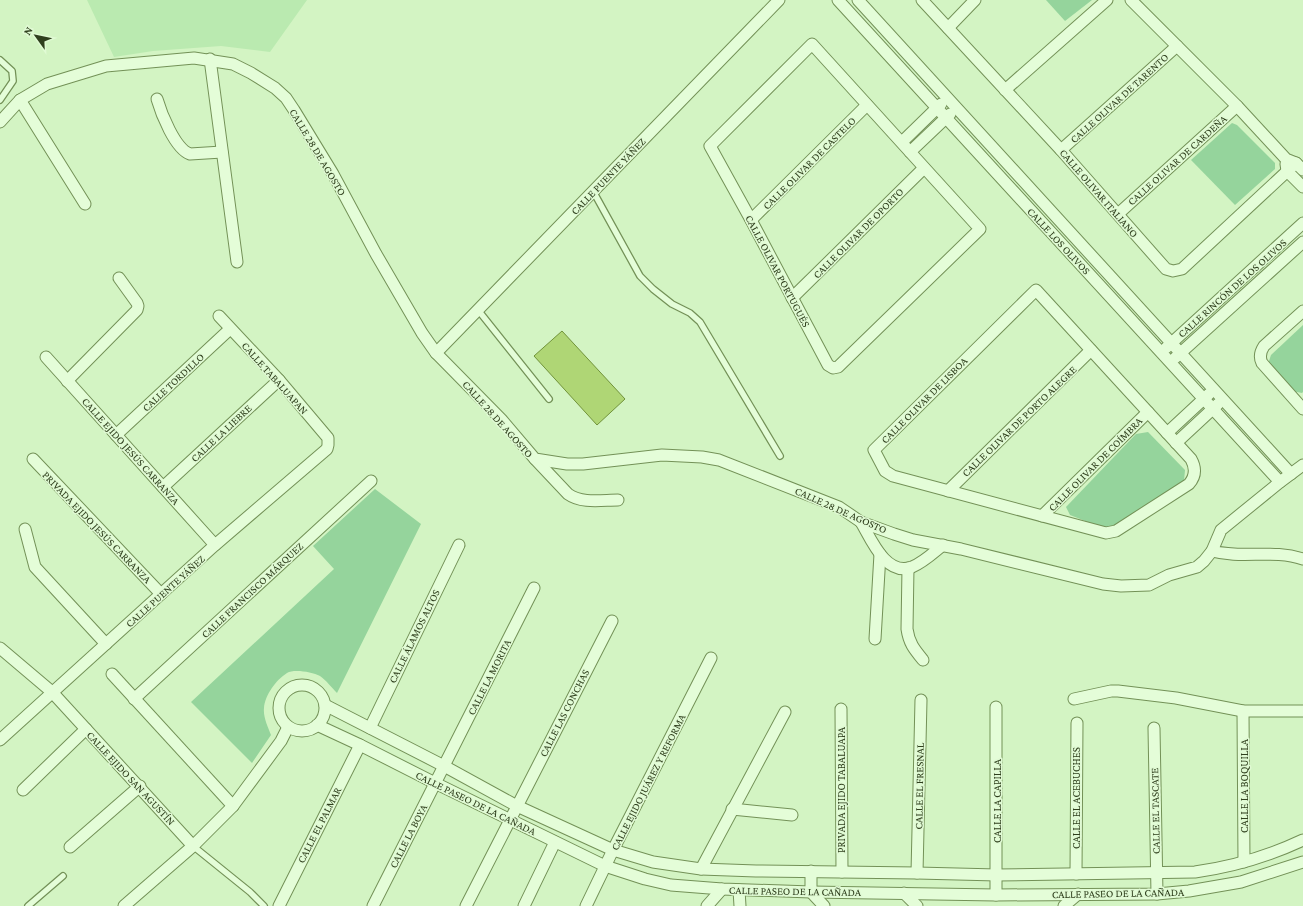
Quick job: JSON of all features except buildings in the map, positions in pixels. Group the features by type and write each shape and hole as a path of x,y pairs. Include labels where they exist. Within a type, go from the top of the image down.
{"street":[{"name":"CALLE PUENTE YÁÑEZ","path":"436,353 779,0"},
{"name":"CALLE LOS OLIVOS","path":"838,0 1280,482"},
{"name":"CALLE LOS OLIVOS","path":"858,0 1291,474"},
{"name":"CALLE OLIVAR ITALIANO","path":"922,0 1061,150 1164,267 1170,270 1182,269 1288,171"},
{"path":"948,28 975,0"},
{"path":"1005,90 1107,0"},
{"path":"1131,0 1295,164 1288,171 1303,187"},
{"name":"CALLE OLIVAR PORTUGUÉS","path":"812,44 867,105 980,229 838,367 833,368 828,365 710,146 812,44"},
{"name":"CALLE OLIVAR DE TARENTO","path":"1061,150 1177,46"},
{"name":"CALLE 28 DE AGOSTO","path":"0,122 20,100 47,84 106,66 194,58 210,59 233,64 275,88 286,98 333,174 376,254 422,333 436,353 501,420 535,459 567,464 582,464 662,455 711,459 727,462 838,507 861,522 913,540 943,545 1103,584 1121,586 1149,585 1169,575 1197,567 1212,551 1221,530 1303,465"},
{"path":"210,59 237,262"},
{"path":"902,142 948,98"},
{"path":"157,99 161,112 177,143 186,152 190,154 222,152"},
{"path":"20,100 84,204"},
{"name":"CALLE OLIVAR DE CASTELO","path":"751,220 867,105"},
{"name":"CALLE OLIVAR DE CARDEÑA","path":"1118,214 1237,106"},
{"path":"910,152 956,108"},
{"name":"CALLE OLIVAR DE OPORTO","path":"792,298 924,168"},
{"name":"CALLE RINCÓN DE LOS OLIVOS","path":"1161,352 1303,223"},
{"name":"CALLE RINCÓN DE LOS OLIVOS","path":"1170,362 1303,242"},
{"path":"67,381 137,310 137,303 119,278"},
{"name":"CALLE OLIVAR DE LISBOA","path":"1036,290 1148,412 1191,459 1195,466 1194,474 1191,481 1116,531 1106,533 889,474 884,471 874,450 1036,290"},
{"path":"1302,405 1262,364 1260,358 1264,346 1303,311"},
{"name":"CALLE TABALUAPAN","path":"219,316 278,380 328,438 329,442"},
{"name":"CALLE TORDILLO","path":"116,435 230,329"},
{"name":"CALLE OLIVAR DE PORTO ALEGRE","path":"948,491 1091,350"},
{"name":"CALLE EJIDO JESÚS CARRANZA","path":"46,357 215,545"},
{"name":"CALLE LA LIEBRE","path":"163,487 278,380"},
{"path":"1167,433 1214,389"},
{"path":"1176,443 1223,399"},
{"name":"CALLE OLIVAR DE COÍMBRA","path":"1042,516 1148,412"},
{"name":"CALLE PUENTE YÁÑEZ","path":"0,740 215,545 324,453 329,442"},
{"name":"PRIVADA EJIDO JESÚS CARRANZA","path":"33,459 161,594"},
{"path":"535,459 568,494 574,498 583,500 618,500"},
{"name":"CALLE FRANCISCO MÁRQUEZ","path":"134,699 371,481"},
{"path":"861,522 880,554 891,565 897,567 908,568 924,560 943,545"},
{"path":"25,529 35,567 106,644"},
{"name":"CALLE ÁLAMOS ALTOS","path":"370,728 459,545"},
{"path":"1212,551 1233,554 1283,554 1303,559"},
{"path":"875,639 880,554"},
{"path":"908,568 908,638 923,660"},
{"name":"CALLE LA MORITA","path":"444,766 534,588"},
{"name":"CALLE LAS CONCHAS","path":"466,906 612,621"},
{"name":"CALLE EJIDO SAN AGUSTÍN","path":"0,648 52,692 140,786 193,846"},
{"name":"CALLE EJIDO JUÁREZ Y REFORMA","path":"586,906 612,850 711,658"},
{"path":"112,674 233,806"},
{"path":"298,685 305,685 312,687 318,692 323,698 325,713 322,720 317,725 311,730 303,731 288,727 283,722 279,707 285,692 298,685"},
{"path":"1074,699 1111,691 1118,691 1176,698 1243,711 1303,711"},
{"name":"CALLE EL FRESNAL","path":"917,873 921,700"},
{"name":"CALLE PASEO DE LA CAÑADA","path":"325,705 444,766 516,806 612,850 653,862 701,869 997,875 1195,872 1244,862 1303,840"},
{"name":"CALLE LA CAPILLA","path":"996,707 996,894"},
{"name":"PRIVADA EJIDO TABALUAPA","path":"841,709 842,872"},
{"name":"CALLE LA BOQUILLA","path":"1243,711 1244,862"},
{"path":"701,869 785,712"},
{"name":"CALLE EL ACEBUCHES","path":"1076,874 1077,722"},
{"name":"CALLE PASEO DE LA CAÑADA","path":"317,725 605,866 644,879 671,885 739,890 811,892 1157,894 1189,892 1241,882 1303,862"},
{"path":"124,906 193,846 233,806 281,741 288,727"},
{"name":"CALLE EL TASCATE","path":"1154,728 1157,894"},
{"path":"23,790 86,729"},
{"name":"CALLE EL PALMAR","path":"278,906 360,745"},
{"name":"CALLE LA BOYA","path":"373,906 444,766"},
{"path":"70,846 140,786"},
{"path":"732,809 792,815"},
{"path":"524,906 555,842"},
{"path":"811,871 811,892 824,906"},
{"path":"707,906 722,889"},
{"path":"739,890 740,906"},
{"path":"904,893 917,906"},
{"path":"1064,906 1078,894"}],"lane":[{"path":"0,60 12,71 13,82 0,100"},
{"path":"594,191 640,276 653,289 690,313 700,322 780,456"},
{"path":"478,310 549,399"},
{"name":"CALLE EJIDO SAN AGUSTÍN","path":"193,846 250,892 264,906"},
{"path":"28,906 63,876"}],"green space":[{"path":"87,0 307,0 270,52 221,46 153,51 114,57"},
{"path":"1046,0 1092,0 1065,21"},
{"path":"1232,123 1237,125 1275,163 1275,169 1235,205 1191,160"},
{"path":"1303,325 1302,393 1292,391 1268,364 1271,355"},
{"path":"1148,432 1185,470 1184,481 1113,527 1103,528 1070,515 1066,507 1136,434"},
{"path":"375,489 421,524 337,693 320,676 308,672 294,671 283,676 275,684 266,698 264,715 271,735 252,763 191,702 334,569 313,546"}]}
